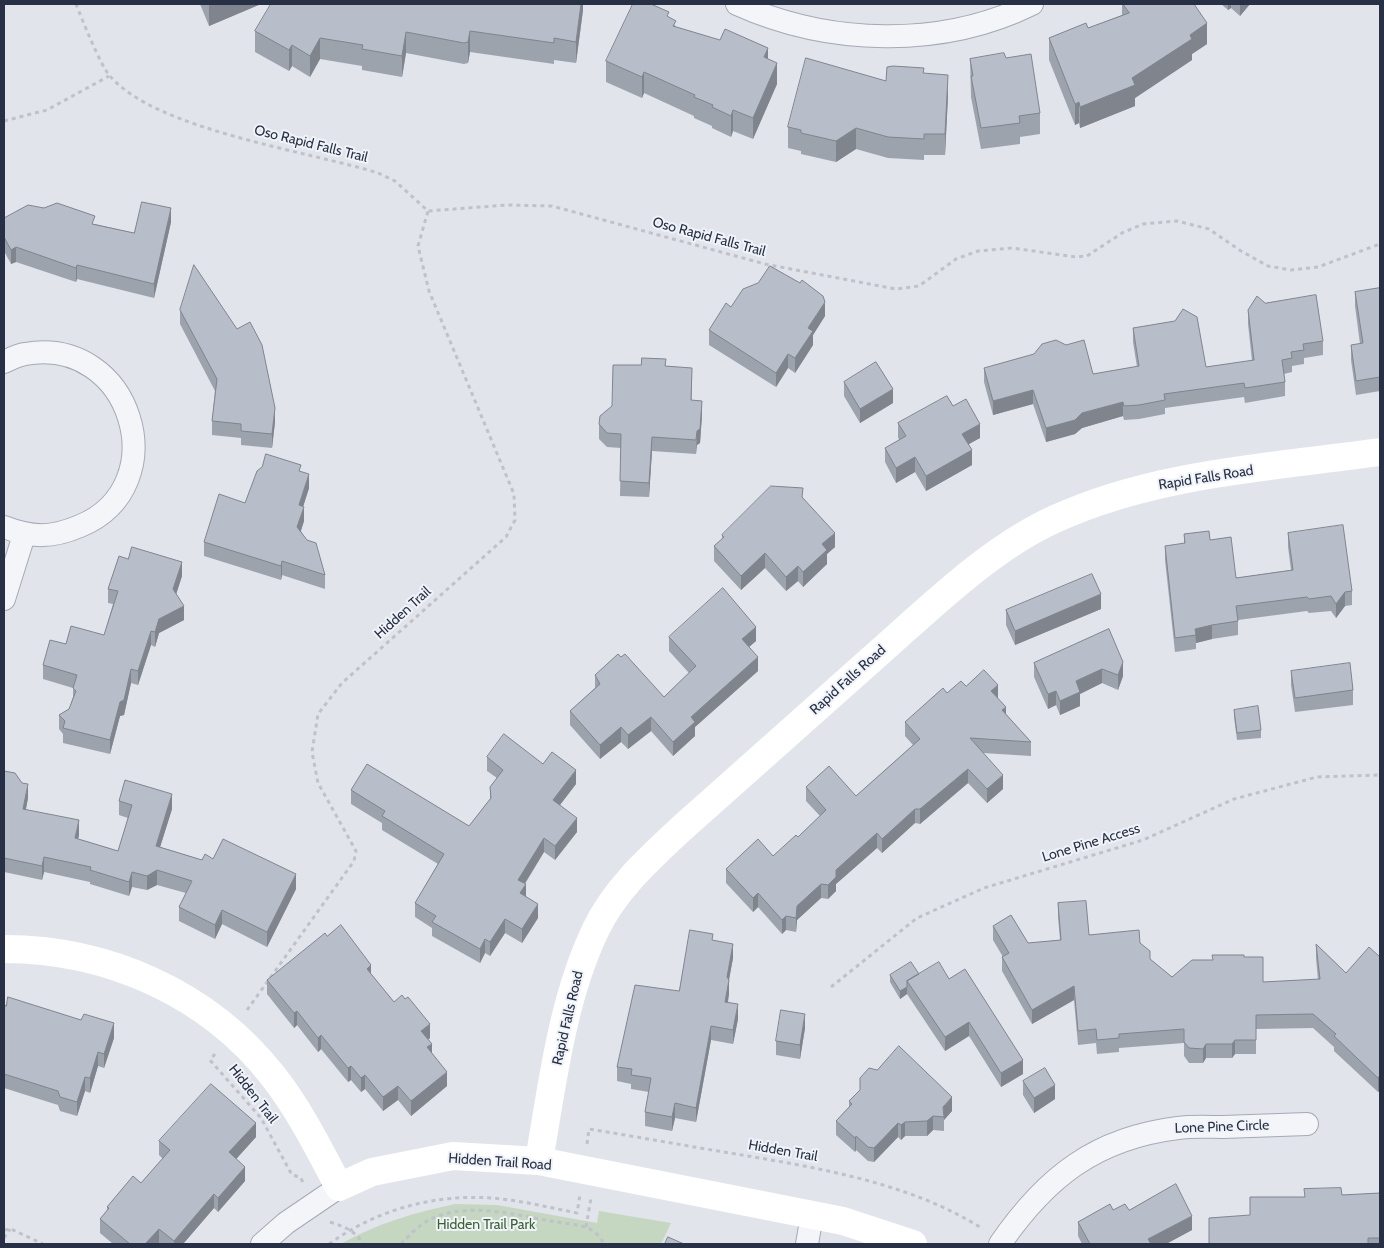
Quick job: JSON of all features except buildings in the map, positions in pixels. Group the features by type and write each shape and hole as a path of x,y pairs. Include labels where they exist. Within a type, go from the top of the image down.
{"street":[{"path":"737,4 756,12 822,32 891,37 950,31 1019,10 1032,4"},
{"path":"4,362 24,354 61,353 94,367 120,393 133,426 133,462 119,496 94,521 60,535 24,535 4,527"},
{"name":"Rapid Falls Road","path":"538,1162 576,979 596,928 621,890 644,863 682,828 958,584 1015,541 1054,519 1129,491 1207,476 1380,452"},
{"path":"4,599 24,535"},
{"path":"4,949 32,949 73,954 108,963 178,994 210,1015 244,1044 273,1076 339,1186 286,1223 262,1244"},
{"name":"Lone Pine Circle","path":"1000,1244 1032,1202 1061,1173 1097,1151 1132,1137 1178,1128 1307,1124"},
{"name":"Hidden Trail Road","path":"339,1186 372,1172 453,1156 538,1162 843,1220 913,1244"},
{"path":"807,1244 812,1215"}],"path":[{"name":"Oso Rapid Falls Trail","path":"76,4 109,76 140,101 183,120 243,138 378,172 395,181 428,211 507,205 552,206 765,264 896,289 919,286 956,259 978,251 1012,248 1087,256 1122,232 1143,224 1177,221 1209,229 1241,251 1268,266 1291,270 1318,267 1380,244"},
{"path":"4,121 47,110 109,76"},
{"name":"Hidden Trail","path":"246,1011 354,861 356,851 318,784 312,752 318,714 342,683 506,537 515,520 514,494 429,291 418,246 428,211"},
{"name":"Lone Pine Access","path":"831,987 917,918 984,888 1143,840 1234,799 1317,778 1380,775"},
{"name":"Hidden Trail","path":"213,1056 210,1060 261,1118 292,1175"},
{"name":"Hidden Trail","path":"587,1146 590,1129 805,1165 916,1196 980,1227"},
{"path":"329,1244 350,1229 384,1212 427,1202 467,1197 502,1199 577,1213 578,1203"},
{"path":"401,1244 413,1230 441,1215 499,1212 586,1227 600,1235 604,1244"},
{"path":"4,1238 11,1229"},
{"path":"4,1230 11,1229 43,1244"},
{"path":"350,1229 358,1235 363,1244"}],"green space":[{"name":"Hidden Trail Park","path":"455,1204 497,1205 597,1223 599,1211 671,1223 661,1244 341,1244 369,1230 396,1220"}]}
